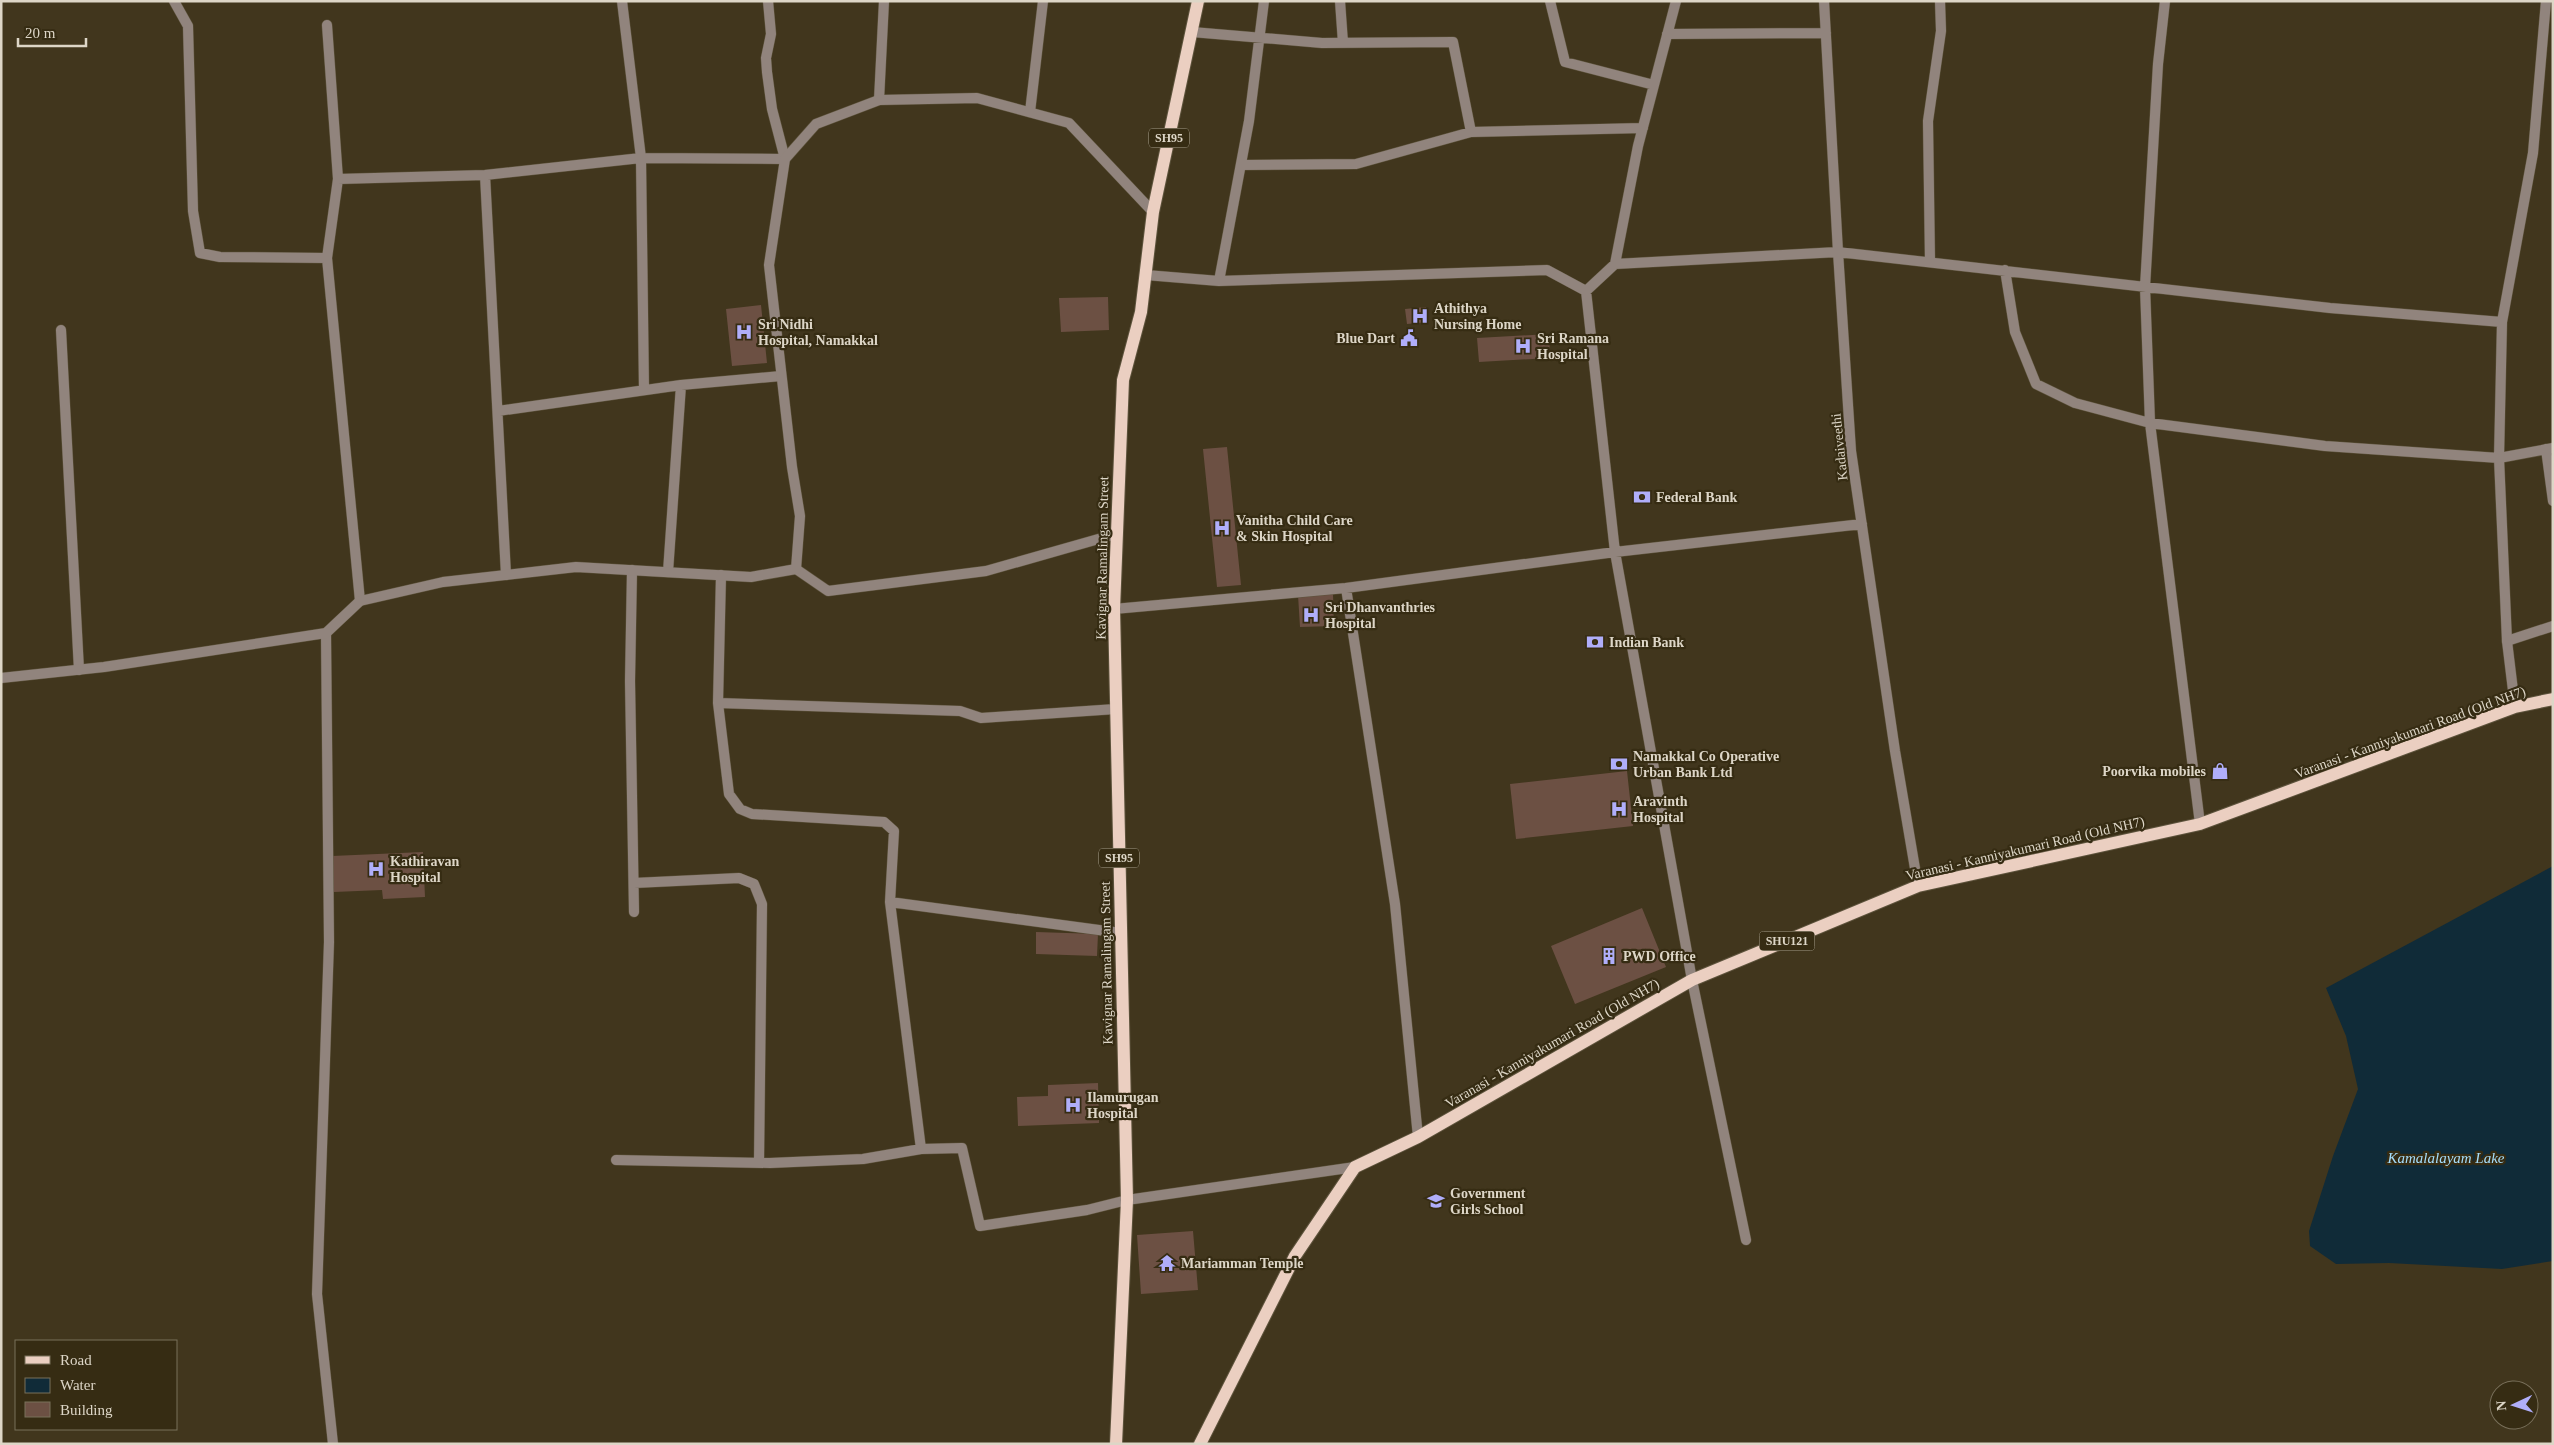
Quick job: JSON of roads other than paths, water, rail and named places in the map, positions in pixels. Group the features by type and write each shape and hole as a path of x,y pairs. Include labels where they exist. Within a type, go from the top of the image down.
{"main road":[{"name":"SH95","path":"1146,275 1153,212 1198,1"},
{"name":"Kavignar Ramalingam Street","path":"1116,1444 1127,1200 1114,609 1123,380 1141,312 1146,275"},
{"name":"Varanasi - Kanniyakumari Road (Old NH7)","path":"1355,1167 1418,1137 1692,980 1918,886 2200,824 2515,707 2553,699"},
{"path":"1200,1444 1295,1256 1355,1167"}],"street":[{"path":"174,1 188,26 193,211 200,253 220,258 327,258"},
{"path":"622,1 641,158 644,390"},
{"path":"768,1 770,34 766,58 767,72 772,109 785,159 769,265 781,376 800,516 796,569"},
{"path":"879,100 884,1"},
{"path":"1030,112 1043,1"},
{"path":"1219,281 1249,121 1264,1"},
{"path":"1340,1 1343,43"},
{"path":"1550,1 1565,62 1654,85"},
{"path":"1586,291 1615,264 1643,128 1676,1"},
{"name":"Kadaiveethi","path":"1824,1 1838,252 1852,451 1895,751 1918,886"},
{"path":"1930,262 1928,121 1941,31 1940,1"},
{"path":"2165,1 2158,64 2146,287 2150,423 2200,824"},
{"path":"2515,707 2507,641 2499,458 2502,322 2533,153 2546,1"},
{"path":"327,25 338,179 327,258 360,601"},
{"path":"1192,32 1343,43 1454,42 1471,132"},
{"path":"1667,34 1826,33"},
{"path":"338,179 486,175 641,158 785,159 816,124 879,100 977,98 1069,124 1153,212"},
{"path":"1241,165 1356,164 1471,132 1643,128"},
{"path":"486,175 506,575"},
{"path":"1615,264 1838,252 2330,308 2502,322"},
{"path":"1146,275 1219,281 1547,270 1586,291"},
{"path":"2005,270 2015,332 2036,384 2075,403 2150,423 2326,446 2499,458 2549,449 2553,501"},
{"path":"1586,291 1616,552 1692,980 1746,1240"},
{"path":"61,330 79,670"},
{"path":"498,412 681,385 781,376"},
{"path":"668,572 681,385"},
{"path":"1114,609 1346,588 1616,552 1862,524"},
{"path":"1,678 79,670 252,646 326,633 360,601 442,582 576,567 751,577 796,569 828,592 986,571 1116,534"},
{"path":"632,570 630,681 634,912"},
{"path":"722,575 718,703 728,794 740,809 752,814 884,822 894,831 890,902 922,1149"},
{"path":"1346,588 1394,904 1418,1137"},
{"path":"2507,641 2553,626"},
{"path":"326,633 329,942 317,1294 333,1444"},
{"path":"718,703 960,712 981,718 1116,709"},
{"path":"634,883 738,878 754,884 762,904 759,1163"},
{"path":"890,902 1121,934"},
{"path":"616,1160 759,1163 863,1159 922,1149 962,1148 980,1226 1087,1210 1127,1200 1355,1167"}],"water":[{"name":"Kamalalayam Lake","path":"2553,866 2553,1261 2502,1269 2389,1263 2336,1264 2310,1246 2309,1231 2333,1156 2358,1089 2346,1036 2326,988"}],"place":[{"name":"Athithya Nursing Home","path":"1420,316"},
{"name":"Sri Nidhi Hospital, Namakkal","path":"744,332"},
{"name":"Blue Dart","path":"1409,338"},
{"name":"Sri Ramana Hospital","path":"1523,346"},
{"name":"Federal Bank","path":"1642,497"},
{"name":"Vanitha Child Care & Skin Hospital","path":"1222,528"},
{"name":"Sri Dhanvanthries Hospital","path":"1311,615"},
{"name":"Indian Bank","path":"1595,642"},
{"name":"Namakkal Co Operative Urban Bank Ltd","path":"1619,764"},
{"name":"Poorvika mobiles","path":"2220,771"},
{"name":"Aravinth Hospital","path":"1619,809"},
{"name":"Kathiravan Hospital","path":"376,869"},
{"name":"PWD Office","path":"1609,956"},
{"name":"Ilamurugan Hospital","path":"1073,1105"},
{"name":"Government Girls School","path":"1436,1201"},
{"name":"Mariamman Temple","path":"1167,1263"}]}
